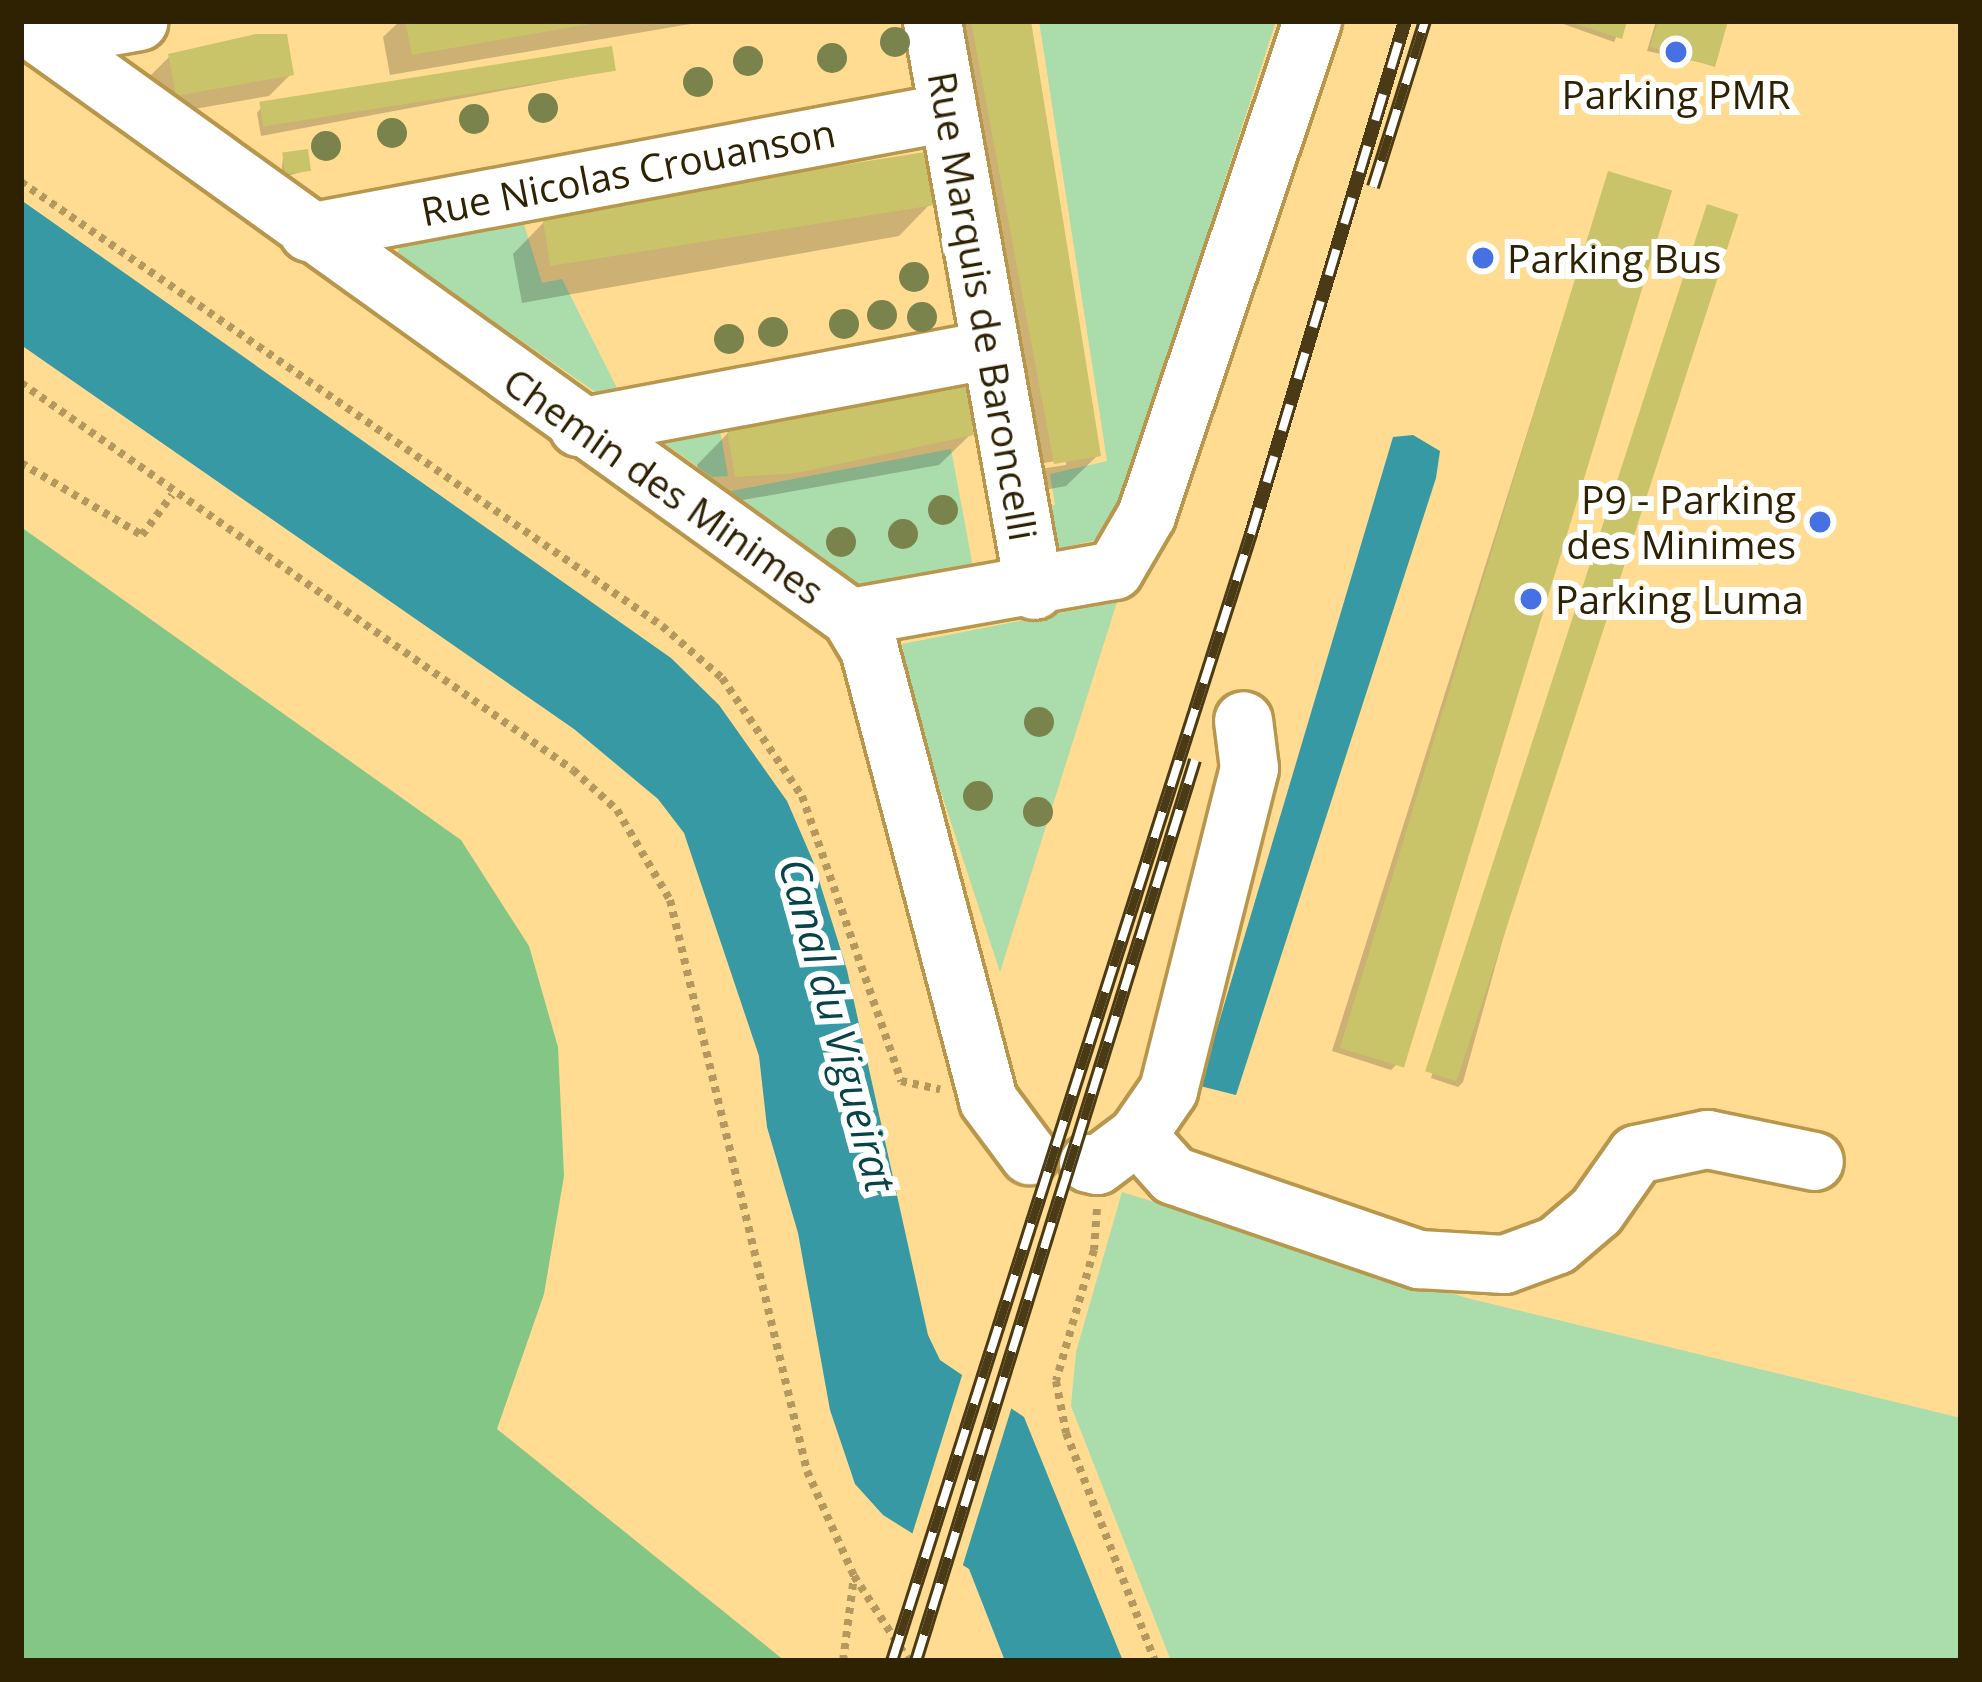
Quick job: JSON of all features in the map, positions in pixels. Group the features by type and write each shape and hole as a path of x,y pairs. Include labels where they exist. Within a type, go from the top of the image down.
{"street":[{"path":"32,30 139,21"},
{"name":"Rue Marquis de Baroncelli","path":"932,21 1034,590"},
{"name":"Chemin des Minimes","path":"32,30 578,427 850,617 1034,590 1114,570 1146,515 1312,21"},
{"name":"Rue Nicolas Crouanson","path":"308,232 948,112"},
{"path":"578,427 989,350"},
{"path":"850,617 869,649 988,1100 1029,1155"},
{"path":"1244,720 1249,768 1204,968 1168,1090 1107,1154 1419,1259 1504,1264 1556,1245 1596,1211 1636,1154 1707,1139 1814,1161"}],"path":[{"path":"21,182 662,626 722,678 802,796 902,1081 988,1100"},
{"path":"21,383 172,495 573,770 617,810 650,858 670,900 807,1471 854,1576 909,1661"},
{"path":"21,463 142,536 172,495"},
{"path":"1107,1154 1094,1250 1056,1381 1066,1433 1155,1661"},
{"path":"843,1661 854,1576"}],"green space":[{"path":"1039,21 1276,21 1114,524 1093,541 1038,553 1033,510 1055,505 1050,474 1107,461"},
{"path":"520,211 542,283 562,279 617,388 601,396 397,254 406,228"},
{"path":"718,418 728,476 712,477 657,438"},
{"path":"951,449 973,567 849,588 731,491"},
{"path":"21,527 461,840 529,946 558,1047 564,1176 544,1294 497,1429 785,1661 21,1661"},
{"path":"1117,602 1000,972 916,716 902,644"},
{"path":"1122,1192 1467,1298 1961,1418 1961,1661 1171,1661 1071,1406 1076,1352"}],"water":[{"name":"Canal du Vigueirat","path":"21,200 671,658 719,705 787,801 813,861 847,970 928,1335 940,1360 1024,1417 1123,1661 1005,1661 969,1569 883,1515 855,1484 830,1410 798,1233 767,1127 759,1056 684,833 658,799 574,729 21,345"},
{"path":"1413,435 1440,451 1436,478 1236,1095 1200,1086 1393,437"}],"pier":[{"path":"964,1369 1013,1403 961,1571 911,1538"}],"building":[{"path":"405,21 596,21 596,23 412,55"},
{"path":"1031,21 1101,456 1054,464 971,22"},
{"path":"1567,21 1627,21 1622,39"},
{"path":"1658,21 1728,21 1715,67 1650,47"},
{"path":"256,34 287,34 294,75 176,96 168,54"},
{"path":"612,46 616,71 263,127 259,102"},
{"path":"308,149 311,171 285,174 282,153"},
{"path":"925,152 933,205 550,266 542,213"},
{"path":"1608,171 1672,191 1404,1068 1340,1048"},
{"path":"1707,204 1738,214 1457,1082 1425,1071"},
{"path":"966,387 974,435 797,473 735,477 727,430"}],"railway":[{"path":"892,1661 1251,534 1405,21"},
{"path":"1373,187 1425,21"},
{"path":"916,1661 1195,760"}],"place":[{"name":"Parking PMR","path":"1676,52"},
{"name":"Parking Bus","path":"1483,258"},
{"name":"P9 - Parking des Minimes","path":"1820,522"},
{"name":"Parking Luma","path":"1531,599"}]}
